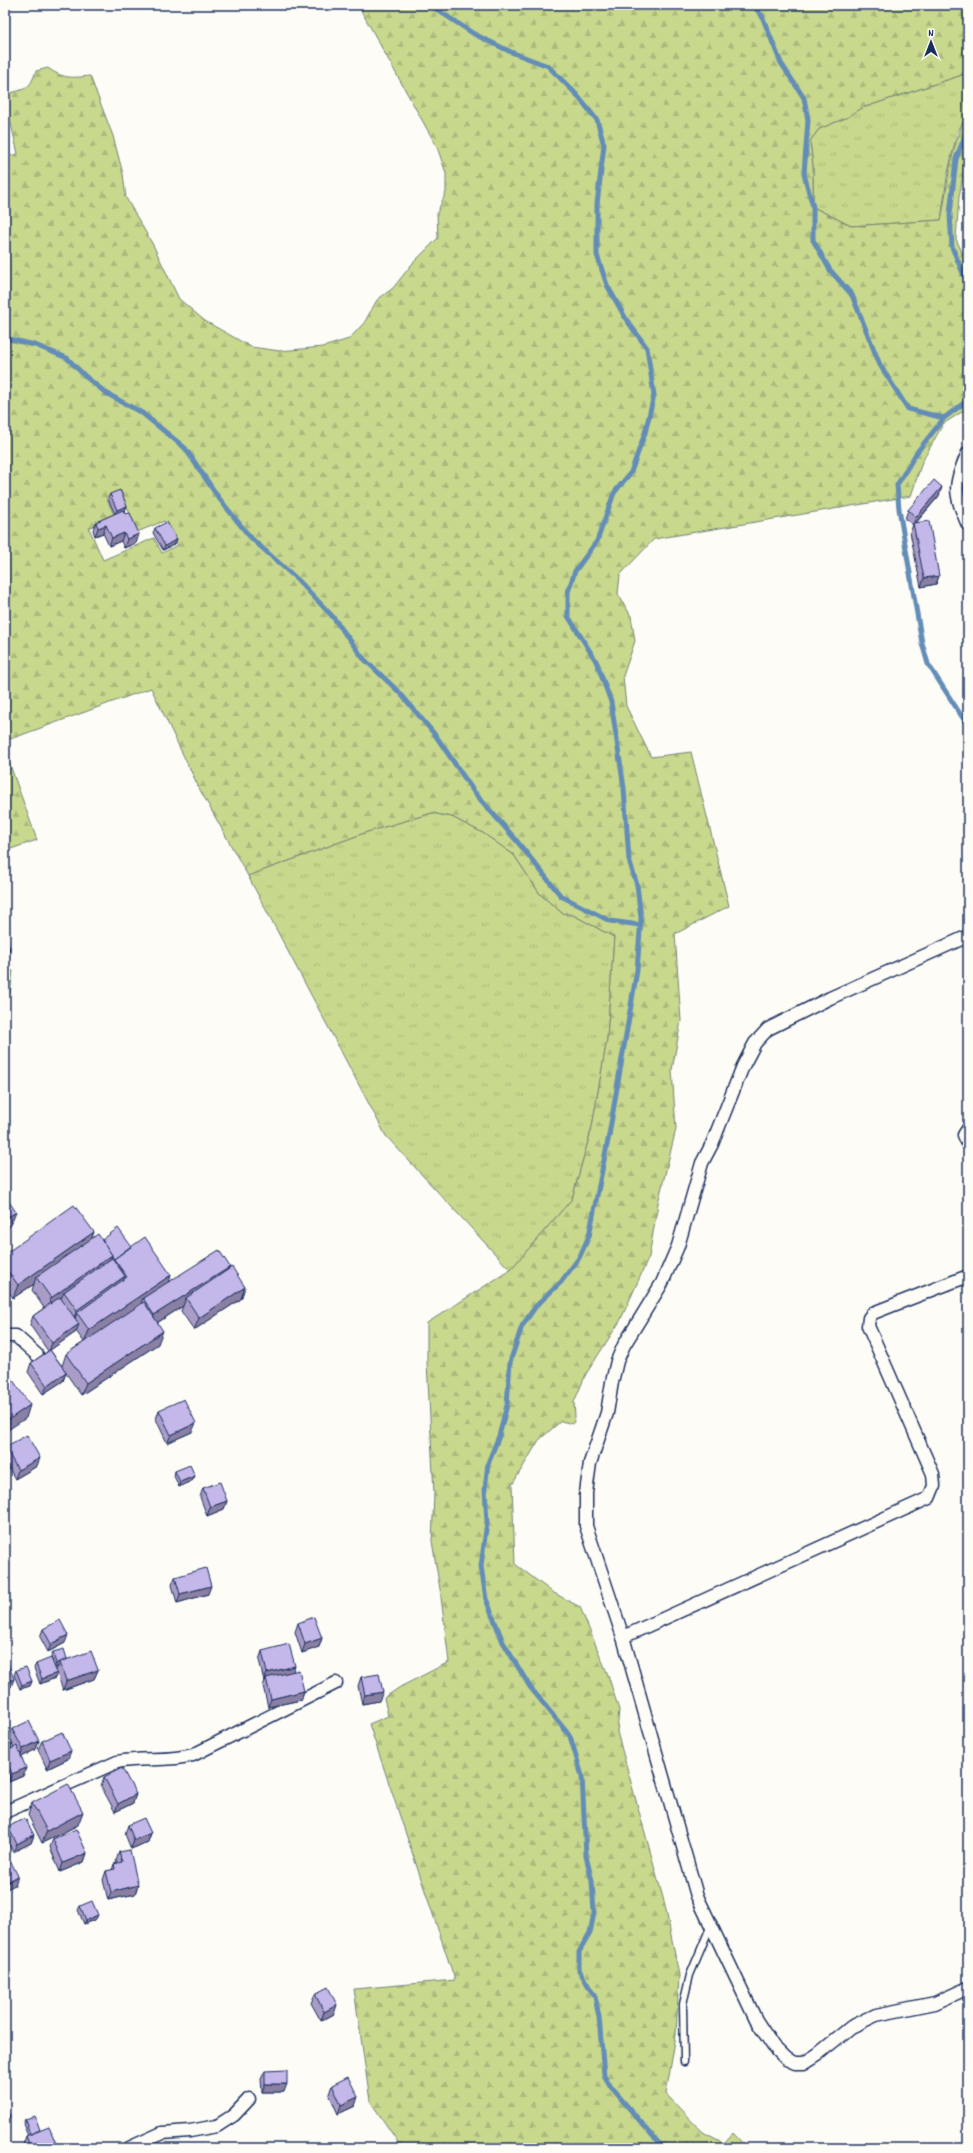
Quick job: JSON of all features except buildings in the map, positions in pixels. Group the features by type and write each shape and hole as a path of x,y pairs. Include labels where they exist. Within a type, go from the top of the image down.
{"street":[{"path":"968,453 958,474 956,489 958,502 968,525"},
{"path":"968,936 830,998 768,1029 755,1043 743,1066 712,1144 702,1163 678,1246 662,1283 624,1345 617,1361 607,1413 590,1463 586,1493 586,1526 622,1637 697,1896 756,2020 773,2046 786,2059 795,2063 804,2063 818,2054 851,2027 876,2015 935,2003 968,1988"},
{"path":"968,1129 964,1135 968,1144"},
{"path":"622,1637 929,1498 934,1486 933,1474 868,1326 869,1318 873,1313 968,1276"},
{"path":"5,1336 16,1336 37,1355"},
{"path":"5,1812 117,1762 136,1760 172,1760 193,1754 336,1683"},
{"path":"129,2148 162,2133 190,2131 217,2126 234,2115 249,2099"}],"lane":[{"path":"684,2062 683,2004 690,1975 711,1925"}],"green space":[{"path":"358,5 968,5 968,73 862,108 848,117 819,129 810,141 813,166 813,207 851,226 941,220 953,153 968,113 968,148 959,197 956,239 968,265 968,408 943,424 922,462 911,496 654,539 620,575 618,594 631,616 635,641 623,676 626,706 651,757 691,752 729,906 675,934 681,1021 672,1070 676,1129 658,1203 649,1257 620,1321 586,1374 574,1402 575,1417 573,1424 561,1421 539,1440 512,1485 515,1564 552,1592 580,1607 608,1675 619,1710 617,1732 665,1905 679,1975 676,2035 666,2094 701,2131 724,2143 733,2133 747,2148 402,2148 370,2101 354,1989 455,1980 369,1724 388,1716 384,1698 400,1687 449,1662 440,1589 432,1541 434,1493 427,1362 427,1323 510,1270 572,1199 592,1127 607,1039 614,937 573,915 562,913 540,894 514,855 483,833 452,817 432,813 367,832 248,876 199,788 151,688 5,741 5,157 18,154 6,102 10,93 24,89 32,81 36,71 48,68 53,72 68,77 90,76 113,136 123,174 126,198 153,245 179,299 205,321 251,347 280,351 323,347 349,339 364,323 377,300 393,288 412,264 438,238 437,213 446,192 446,173 437,147","holes":["121,491 137,532 164,521 178,545 162,553 154,538 103,560 89,528 115,517 106,497"]},
{"path":"968,73 968,113 957,133 947,177 941,220 851,226 813,207 813,166 810,141 819,129 848,117 862,108"},
{"path":"5,751 37,840 5,851"},
{"path":"432,813 452,817 483,833 514,855 540,894 562,913 573,915 614,937 607,1039 592,1127 572,1199 510,1270 386,1136 248,876 367,832"},
{"path":"5,968 13,971 10,994 5,995"}],"waterway":[{"path":"430,5 474,34 511,52 548,66 576,94 597,120 604,145 597,204 597,255 607,285 626,319 647,348 654,395 645,433 631,472 614,493 597,541 575,571 568,592 568,616 596,661 611,702 624,788 629,860 637,885 641,918 637,970 609,1135 589,1236 579,1258 561,1282 536,1306 522,1326 510,1362 507,1405 499,1436 488,1463 485,1489 487,1522 481,1566 486,1599 503,1642 530,1687 570,1736 582,1776 586,1856 592,1881 594,1913 590,1933 579,1952 579,1970 595,1997 599,2017 604,2075 611,2087 663,2148"},
{"path":"753,5 762,16 781,63 804,98 808,120 804,174 813,207 813,240 830,270 852,295 880,365 908,409 944,418"},
{"path":"968,128 956,159 950,214 952,247 968,285"},
{"path":"5,338 35,345 67,358 86,377 106,393 142,413 185,448 218,497 250,537 298,580 333,617 363,658 400,693 436,736 474,792 516,840 561,896 610,921 640,925"},
{"path":"968,400 944,418 917,452 897,485 899,509 922,643 928,664 968,726"}]}
